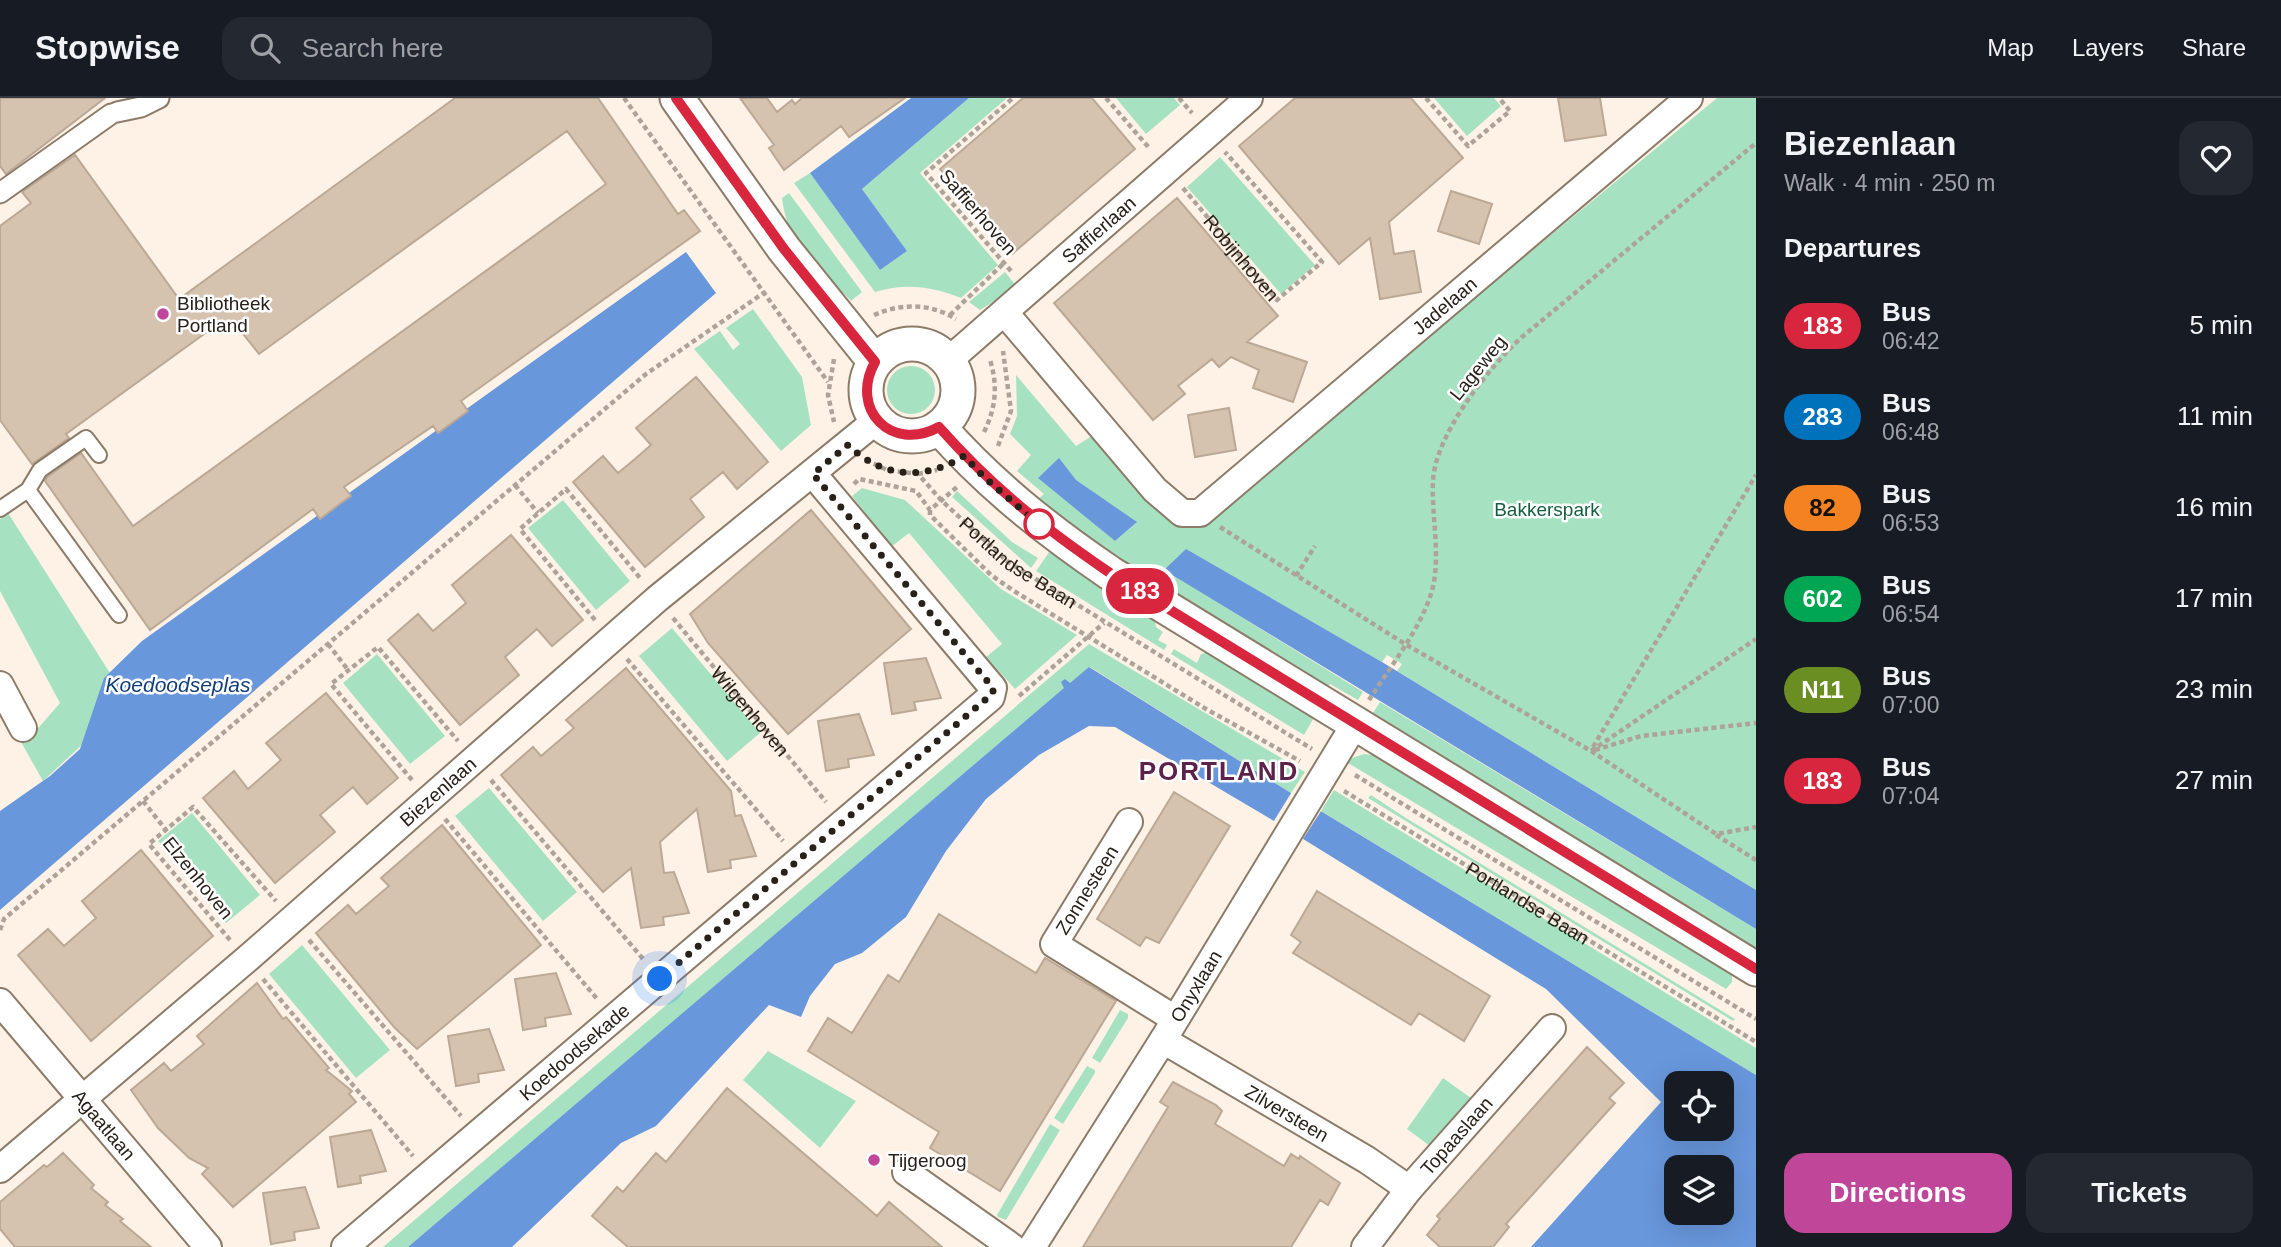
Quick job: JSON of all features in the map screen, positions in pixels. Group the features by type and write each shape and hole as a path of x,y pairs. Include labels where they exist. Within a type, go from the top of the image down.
{"street":[{"path":"0,194 114,113 141,107 159,98"},
{"path":"677,98 784,249 875,362"},
{"name":"Saffierlaan","path":"948,360 1249,98"},
{"name":"Jadelaan","path":"1200,513 1689,98"},
{"path":"1005,313 1155,490 1182,513 1200,513"},
{"path":"905,344 929,346 948,360 957,377 958,396 952,413 939,427 929,433 907,436 885,427 877,419 866,397 866,385 875,362 884,353 905,344"},
{"name":"Biezenlaan","path":"0,1169 247,960 657,599 877,419"},
{"path":"939,427 985,478 1065,542 1352,710 1756,969"},
{"name":"Koedoodsekade","path":"345,1247 993,693 993,688 965,653 813,474"},
{"path":"0,685 23,728"},
{"name":"Onyxlaan","path":"1032,1247 1169,1029 1323,774 1352,710"},
{"name":"Zonnesteen","path":"1129,822 1054,944 1169,1029"},
{"name":"Agaatlaan","path":"0,1002 208,1247"},
{"name":"Topaaslaan","path":"1365,1247 1409,1189 1552,1028"},
{"name":"Zilversteen","path":"1169,1029 1409,1189"},
{"path":"906,1172 1012,1247"}],"lane":[{"path":"0,509 27,490 40,470 86,438 99,455"},
{"path":"27,490 119,615"}],"path":[{"path":"624,98 828,382"},
{"name":"Saffierhoven","path":"1013,98 926,173 1028,293"},
{"path":"1105,98 1166,169"},
{"path":"1426,98 1468,146 1510,111 1499,98"},
{"name":"Robijnhoven","path":"1166,169 1278,300 1302,283 1322,262 1208,133"},
{"name":"Lageweg","path":"1352,710 1397,658 1432,591 1433,477 1462,407 1504,353 1756,143"},
{"path":"950,316 1004,262"},
{"path":"0,930 4,919 646,374 765,292"},
{"path":"906,306 936,310 950,316 976,336 993,369 994,406 984,433 964,456 934,471 918,474 879,467 848,445 834,422 828,382 835,355 851,331 876,314 906,306"},
{"name":"Portlandse Baan","path":"918,474 942,501 1008,562 1308,747 1323,774 1756,1042"},
{"path":"1591,751 1756,475"},
{"path":"514,485 538,513"},
{"path":"657,599 566,489 520,529 799,861"},
{"name":"Portlandse Baan","path":"930,510 930,515 997,579 1089,636 1299,763 1323,774 1756,1019"},
{"path":"1200,513 1405,644 1591,751 1756,860"},
{"path":"1296,576 1315,546"},
{"name":"Wilgenhoven","path":"657,599 844,823"},
{"path":"1089,636 1104,623"},
{"path":"1591,751 1756,639"},
{"path":"328,643 348,670"},
{"path":"614,1019 331,684 378,647 660,979"},
{"path":"1299,763 1308,747 1352,710"},
{"path":"1591,751 1641,736 1756,723"},
{"path":"142,801 166,830"},
{"name":"Elzenhoven","path":"247,960 149,844 193,807 292,920"},
{"path":"1716,834 1756,827"},
{"path":"292,920 477,1136"},
{"path":"247,960 430,1176"}],"green space":[{"path":"969,98 1007,98 920,173 998,265 961,298 918,287 897,287 875,292 794,183 810,173 880,270 907,251 862,189"},
{"path":"1116,98 1174,98 1180,105 1146,134"},
{"path":"1434,98 1494,98 1501,106 1467,136"},
{"name":"Bakkerspark","path":"1717,98 1756,98 1756,890 1397,671 1402,664 1387,655 1382,662 1186,550 1165,570 1363,692 1358,700 1330,684 1326,688 1084,539 1038,499 1044,494 1017,471 1031,455 1010,434 1017,416 1016,375 1076,446 1095,434 1171,522 1202,523","holes":["1059,459 1075,480 1136,523 1115,541 1039,477"]},
{"path":"1220,157 1315,265 1281,294 1187,187"},
{"path":"789,193 862,292 851,301 806,256 798,244 791,231 782,198"},
{"path":"1005,272 1017,287 980,310 969,302"},
{"path":"753,309 802,377 811,425 781,451 694,349 720,331 733,350 740,344 726,328"},
{"path":"911,366 928,373 935,390 928,407 911,414 894,407 887,390 894,373"},
{"path":"862,488 905,500 1001,589 1077,635 1015,689 986,657 1002,644 909,533 891,547 852,496"},
{"path":"957,491 1012,542 1038,558 1031,568 952,497"},
{"path":"563,500 630,581 596,610 528,528"},
{"path":"8,513 110,673 104,678 84,743 43,781 21,742 33,734 60,703 0,591 0,519"},
{"path":"1050,551 1154,616 1156,627 1163,632 1158,640 1167,645 1164,650 1036,571"},
{"path":"672,628 760,733 727,761 639,656"},
{"path":"1089,644 1305,772 1291,793 1090,667 1070,683 1061,682 1065,688 408,1247 383,1247"},
{"path":"1174,649 1197,663 1201,654 1213,651 1316,714 1304,735 1171,654"},
{"path":"377,654 445,736 410,764 343,683"},
{"path":"1380,702 1756,929 1756,954 1371,716"},
{"path":"1364,754 1380,756 1732,973 1732,982 1726,989 1348,763 1352,758"},
{"path":"489,788 577,892 543,921 455,816"},
{"path":"1334,790 1756,1048 1756,1075 1321,811"},
{"path":"1371,795 1735,1019 1733,1021 1368,798"},
{"path":"192,813 260,895 226,923 158,841"},
{"path":"302,945 390,1050 356,1078 269,974"},
{"path":"1120,1010 1128,1014 1128,1018 1100,1063 1092,1058"},
{"path":"768,1051 856,1101 820,1148 743,1080"},
{"path":"1087,1066 1095,1070 1095,1073 1063,1124 1054,1118"},
{"path":"1443,1078 1471,1098 1430,1146 1407,1129"},
{"path":"1050,1124 1060,1130 1006,1220 998,1217 997,1215"}],"water":[{"path":"911,98 969,98 862,189 907,251 880,270 810,173"},
{"name":"Koedoodseplas","path":"686,252 716,293 0,910 0,811 50,776 80,749 104,678 142,641"},
{"path":"1059,458 1076,480 1137,522 1115,541 1038,478"},
{"path":"1186,549 1382,662 1756,890 1756,929 1164,570"},
{"path":"1089,667 1756,1075 1756,1247 1531,1247 1661,1102 1546,989 1274,821 1115,727 1089,726 1039,755 986,799 946,851 906,917 862,953 835,964 810,996 801,1017 769,1005 656,1126 621,1143 512,1247 408,1247 1064,688 1061,682 1065,679 1070,683"}],"pier":[{"path":"1293,790 1323,808 1301,842 1272,824"}],"building":[{"path":"0,98 105,98 6,174 0,166"},
{"path":"455,98 598,98 678,214 684,210 700,231 461,401 468,411 438,433 433,426 344,487 351,496 320,519 313,509 150,630 45,481 47,477 81,453 133,526 606,184 567,131 259,354 232,320 221,328 218,324 66,434 69,438 32,464 0,420 0,226 31,203 22,192 75,155 179,299"},
{"path":"740,98 767,98 777,112 792,100 795,104 802,98 905,98 849,137 841,126 784,170 769,148 774,145"},
{"path":"1023,98 1092,98 1135,149 1012,254 940,169"},
{"path":"1295,98 1411,98 1463,158 1389,222 1394,254 1414,251 1421,292 1380,299 1370,238 1339,264 1239,146"},
{"path":"1558,98 1600,98 1606,135 1565,141"},
{"path":"1451,191 1492,204 1479,244 1438,231"},
{"path":"1177,198 1278,316 1247,342 1307,362 1293,402 1253,388 1259,370 1231,357 1219,367 1212,359 1178,386 1185,394 1153,420 1054,303"},
{"path":"696,377 768,462 737,489 723,472 690,499 704,517 645,567 573,482 603,456 618,473 635,459 651,445 636,428"},
{"path":"1229,408 1236,450 1195,457 1188,415"},
{"path":"811,510 911,629 788,734 708,643 690,614"},
{"path":"511,535 583,620 552,646 537,629 505,657 519,675 460,725 388,640 418,614 433,631 466,603 452,585"},
{"path":"926,658 941,698 914,702 916,710 892,714 884,663"},
{"path":"626,668 731,791 735,816 741,815 756,856 730,860 731,868 708,872 697,809 660,842 664,873 674,872 689,913 663,917 664,925 641,928 631,868 603,892 501,775 533,747 541,756 574,728 566,720"},
{"path":"326,693 398,778 367,804 353,787 320,815 335,832 275,883 203,798 234,771 248,789 281,760 266,743"},
{"path":"859,714 874,755 848,759 849,767 826,771 818,721"},
{"path":"1174,792 1230,826 1159,943 1146,937 1140,946 1097,919"},
{"path":"442,825 541,945 417,1049 394,1027 316,933 348,905 356,914 389,886 381,878"},
{"path":"141,850 213,936 91,1041 18,955 48,929 64,946 96,918 82,901"},
{"path":"1317,891 1490,996 1464,1041 1419,1013 1411,1025 1293,953 1301,942 1291,935"},
{"path":"939,914 1036,973 1045,958 1116,1001 1000,1191 930,1148 939,1132 808,1051 828,1018 852,1033 888,975 899,982"},
{"path":"556,973 571,1014 545,1018 546,1026 523,1030 515,979"},
{"path":"257,983 283,1019 286,1017 329,1068 326,1070 352,1091 349,1094 356,1102 233,1207 202,1174 208,1168 189,1158 158,1128 131,1090 164,1063 171,1071 204,1044 197,1036"},
{"path":"489,1029 504,1070 478,1074 479,1082 456,1086 448,1036"},
{"path":"1587,1047 1624,1083 1609,1098 1615,1103 1506,1224 1509,1227 1493,1247 1440,1247 1427,1235 1440,1219 1437,1216"},
{"path":"1173,1082 1216,1105 1222,1111 1215,1124 1284,1166 1291,1154 1299,1159 1300,1156 1340,1183 1328,1205 1320,1200 1291,1247 1083,1247 1168,1107 1160,1102"},
{"path":"727,1088 877,1216 889,1202 942,1247 628,1247 592,1216 617,1187 623,1192 656,1153 666,1162"},
{"path":"371,1130 386,1171 360,1176 361,1183 338,1187 330,1137"},
{"path":"63,1153 94,1185 91,1188 108,1202 105,1205 151,1247 15,1247 0,1229 0,1202 44,1165 47,1167"},
{"path":"305,1187 319,1228 294,1232 295,1240 271,1244 263,1193"}],"bus line":[{"name":"183","path":"676,98 784,249 875,362 869,373 866,397 870,409 885,427 907,436 929,433 939,427 985,478 1042,527 1110,573 1756,969"}],"place":[{"name":"Bibliotheek Portland","path":"163,314"},
{"name":"Tijgeroog","path":"874,1160"}],"district":[{"name":"PORTLAND","path":"1219,771"}],"route":[{"path":"660,979 993,693 993,688 958,645 813,474 848,445 872,464 902,473 934,471 964,456 985,478 1042,527 1039,524"}]}
